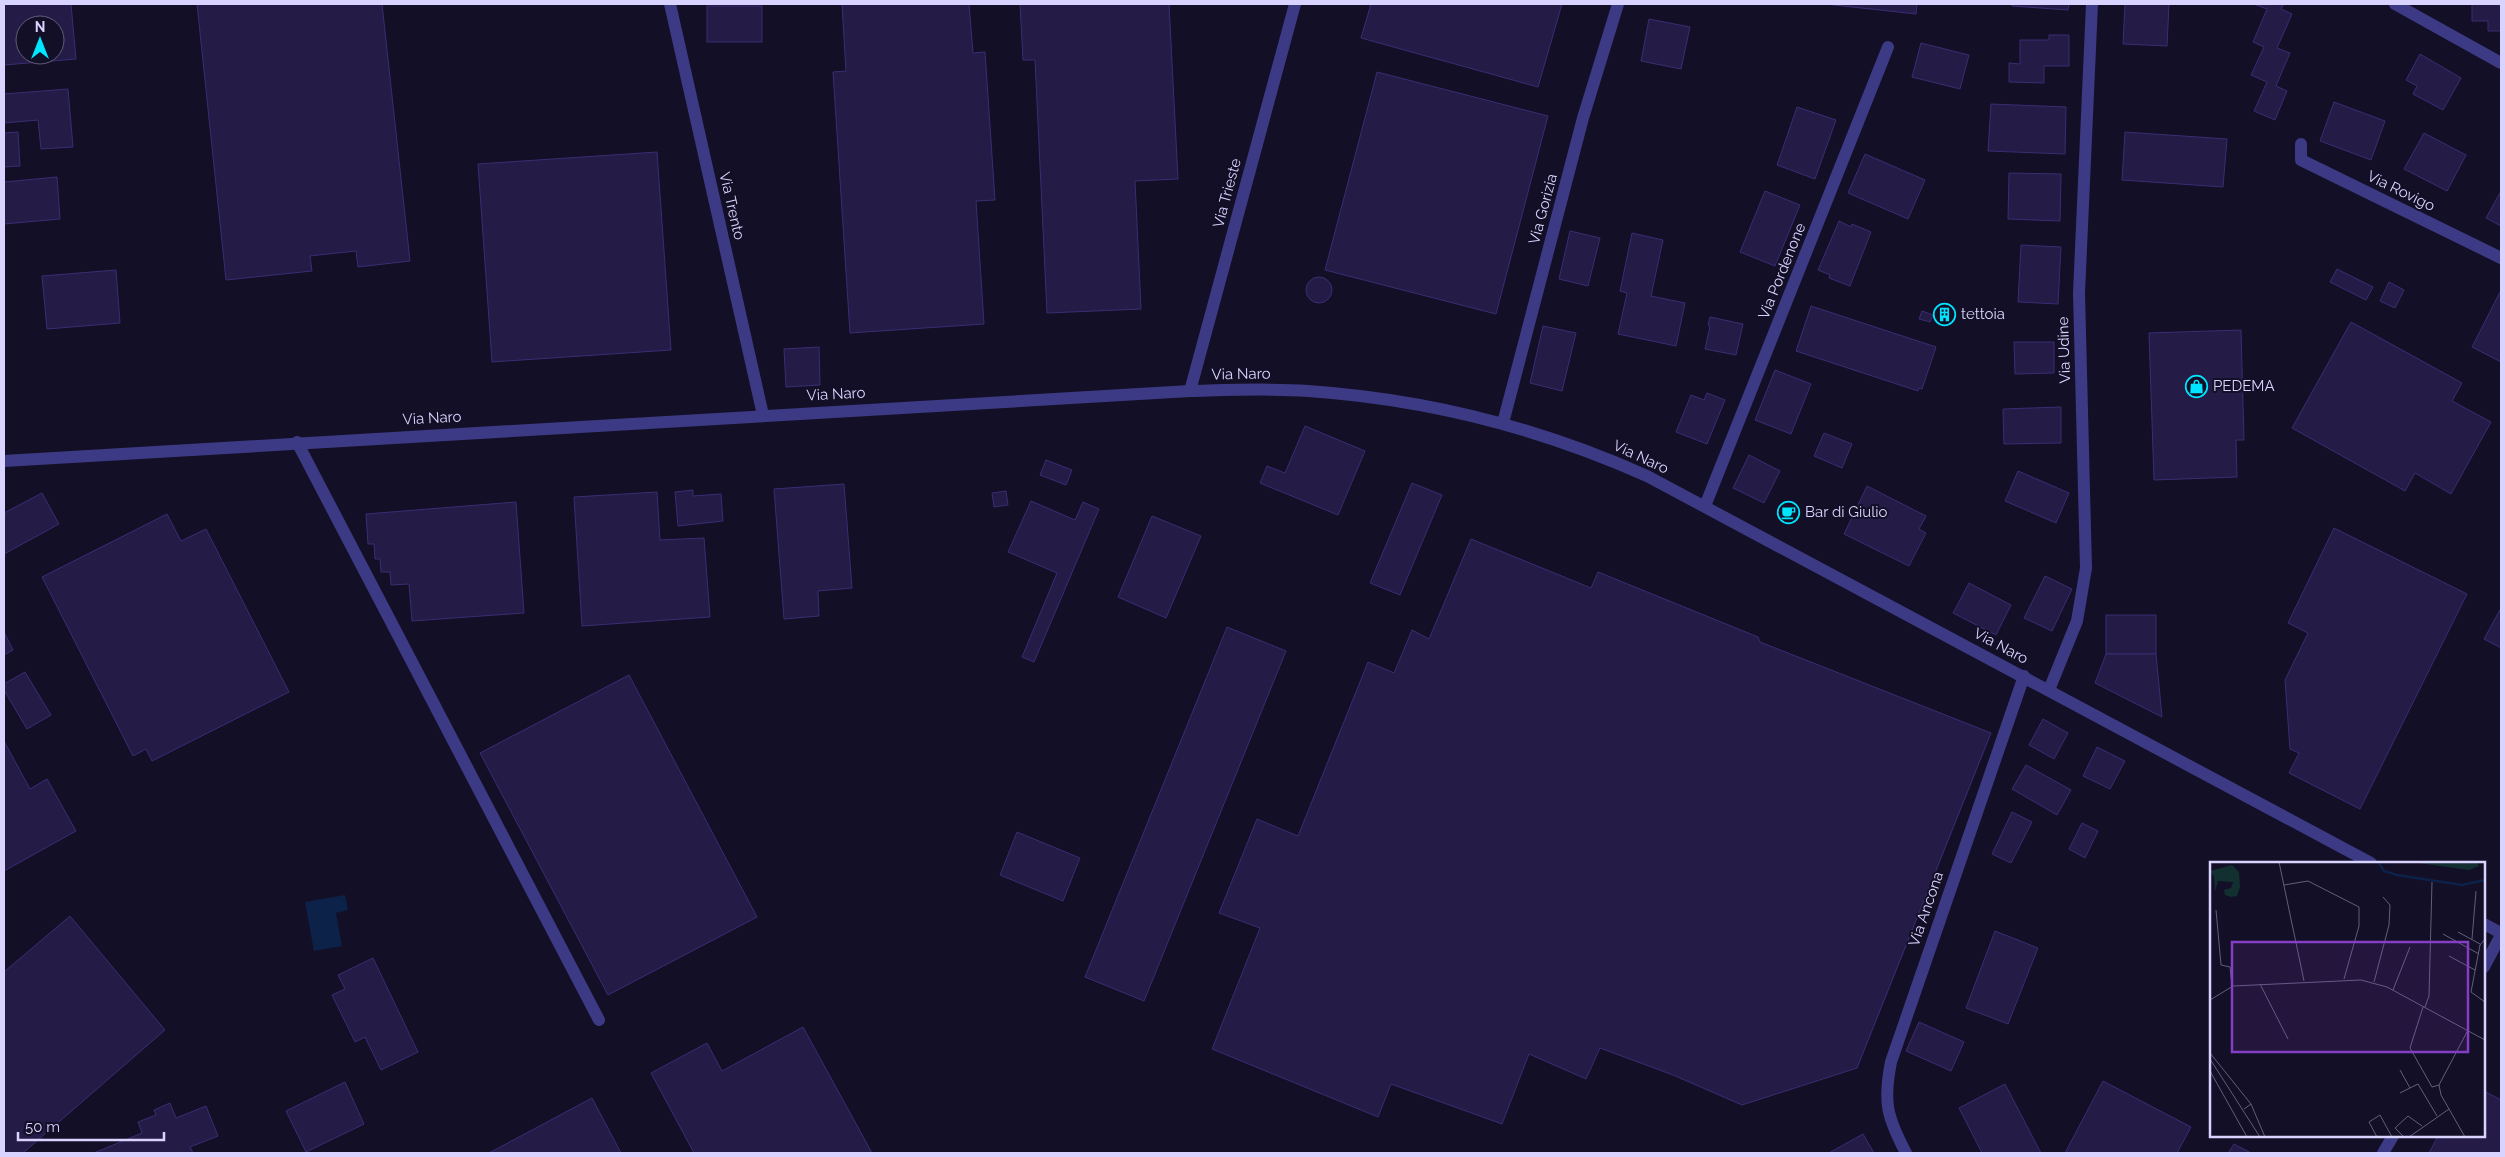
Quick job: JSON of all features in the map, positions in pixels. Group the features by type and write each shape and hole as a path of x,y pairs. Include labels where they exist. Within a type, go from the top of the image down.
{"street":[{"name":"Via Trento","path":"670,4 763,415"},
{"name":"Via Trieste","path":"1190,391 1295,4"},
{"name":"Via Gorizia","path":"1503,423 1583,118 1618,4"},
{"name":"Via Udine","path":"2049,690 2077,621 2086,568 2079,293 2092,4"},
{"path":"2395,4 2501,63"},
{"name":"Via Pordenone","path":"1704,506 1888,47"},
{"name":"Via Rovigo","path":"2301,144 2301,160 2501,258"},
{"name":"Via Naro","path":"4,461 297,442 1190,391 1280,389 1336,393 1399,402 1503,423 1602,456 1704,506 2370,862"},
{"path":"297,442 599,1020"},
{"name":"Via Ancona","path":"1906,1153 1896,1134 1886,1099 1891,1062 2024,676"},
{"path":"2485,925 2501,934 2485,966"},
{"path":"2383,1153 2392,1137"}],"water":[{"path":"345,895 348,910 336,913 342,946 314,951 305,902"}],"building":[{"path":"4,4 71,4 76,59 65,60 65,15 15,15 15,64 4,65"},
{"path":"197,4 382,4 410,261 358,267 356,251 310,256 312,271 226,280"},
{"path":"842,4 969,4 973,53 985,52 995,200 976,201 984,324 850,333 833,72 846,71"},
{"path":"1020,4 1169,4 1178,179 1135,181 1141,309 1047,313 1035,60 1023,60"},
{"path":"1371,4 1562,4 1538,87 1361,38"},
{"path":"1825,4 1917,4 1916,14"},
{"path":"2012,4 2069,4 2068,10 2012,6"},
{"path":"2125,4 2169,4 2167,46 2123,44"},
{"path":"2254,4 2284,4 2281,9 2292,14 2277,48 2290,53 2276,86 2287,91 2275,120 2254,111 2267,82 2251,75 2264,47 2253,42 2267,9"},
{"path":"2472,4 2501,4 2501,31 2488,31 2488,21 2472,21"},
{"path":"707,6 762,6 762,42 707,42"},
{"path":"1649,19 1690,27 1681,69 1641,61"},
{"path":"2049,35 2069,35 2069,66 2044,66 2044,83 2009,82 2009,63 2020,64 2020,40 2049,40"},
{"path":"1921,43 1969,55 1960,89 1912,77"},
{"path":"2420,54 2461,78 2443,110 2413,94 2417,86 2406,80"},
{"path":"1377,72 1548,116 1496,314 1325,270"},
{"path":"68,89 73,147 41,149 38,120 4,123 4,94"},
{"path":"2334,102 2385,121 2371,160 2320,141"},
{"path":"1991,104 2066,107 2065,154 1988,151"},
{"path":"1797,107 1836,120 1815,179 1777,165"},
{"path":"18,132 20,166 4,167 4,133"},
{"path":"2125,132 2227,139 2223,187 2122,180"},
{"path":"2424,133 2466,155 2447,191 2404,169"},
{"path":"657,152 671,350 492,362 478,164"},
{"path":"1865,154 1925,180 1908,219 1848,193"},
{"path":"2009,173 2061,174 2060,221 2008,219"},
{"path":"57,177 60,219 4,224 4,182"},
{"path":"1765,191 1800,205 1775,266 1740,252"},
{"path":"2501,191 2501,226 2486,218"},
{"path":"1839,221 1851,227 1852,224 1871,232 1850,286 1829,278 1830,275 1818,270"},
{"path":"1570,231 1600,238 1588,286 1559,279"},
{"path":"1632,233 1663,240 1651,296 1685,303 1676,346 1618,334 1627,293 1620,291"},
{"path":"2021,245 2061,247 2058,304 2018,302"},
{"path":"2337,269 2373,287 2366,300 2330,282"},
{"path":"116,270 120,323 47,329 42,276"},
{"path":"1319,277 1328,281 1332,290 1328,299 1319,303 1310,299 1306,290 1310,281"},
{"path":"2389,282 2404,290 2395,308 2380,301"},
{"path":"2501,290 2501,362 2472,347"},
{"path":"1811,306 1936,347 1922,389 1919,388 1918,391 1796,351"},
{"name":"tettoia","path":"1942,308 1952,312 1948,321 1939,317"},
{"name":"tettoia","path":"1922,311 1933,315 1930,322 1919,319"},
{"path":"1710,317 1743,324 1736,355 1705,349"},
{"path":"2351,322 2462,383 2452,401 2491,422 2451,494 2415,473 2405,491 2292,428"},
{"path":"1543,326 1576,333 1562,391 1530,383"},
{"name":"PEDEMA","path":"2241,330 2244,440 2236,440 2237,477 2154,480 2149,333"},
{"path":"2014,342 2054,342 2054,373 2015,374"},
{"path":"819,347 820,385 786,387 784,349"},
{"path":"1775,370 1811,384 1791,434 1755,420"},
{"path":"1707,393 1725,400 1707,444 1676,432 1691,395 1704,400"},
{"path":"2061,407 2061,443 2004,444 2003,409"},
{"path":"1305,426 1365,451 1338,515 1260,483 1267,466 1285,473"},
{"path":"1824,433 1852,444 1842,468 1814,456"},
{"path":"1749,455 1780,471 1764,503 1733,488"},
{"path":"1046,460 1072,470 1066,485 1040,475"},
{"path":"2018,471 2069,493 2056,523 2005,501"},
{"path":"1412,483 1442,495 1400,595 1370,583"},
{"path":"844,484 852,588 818,591 819,616 784,619 774,489"},
{"path":"1867,486 1926,516 1919,529 1926,533 1909,566 1844,534"},
{"path":"693,490 693,496 721,494 723,521 678,526 675,492"},
{"path":"1006,491 1008,505 994,507 992,493"},
{"path":"657,492 660,540 704,538 710,617 582,626 574,497"},
{"path":"42,493 59,524 4,554 4,513"},
{"path":"1031,501 1075,520 1083,502 1099,509 1034,662 1022,657 1057,573 1008,552"},
{"path":"516,502 524,613 412,621 409,584 391,585 390,572 381,572 380,559 375,559 374,544 368,544 366,514"},
{"path":"167,514 181,541 206,529 289,692 152,761 146,749 133,756 42,577"},
{"path":"1152,516 1201,536 1166,618 1118,597"},
{"path":"2334,528 2467,594 2360,809 2289,773 2299,753 2290,749 2285,680 2308,633 2288,623"},
{"path":"1471,539 1591,588 1598,572 1758,637 1760,642 1991,733 1857,1068 1742,1105 1673,1075 1600,1048 1586,1079 1529,1054 1502,1124 1391,1084 1378,1117 1212,1049 1260,928 1219,913 1257,819 1298,836 1368,662 1394,673 1412,630 1429,639"},
{"path":"2045,576 2072,589 2052,631 2024,618"},
{"path":"1969,583 2011,605 1996,635 1953,613"},
{"path":"2501,608 2501,648 2484,639"},
{"path":"2106,615 2156,615 2156,654 2106,654"},
{"path":"1227,627 1286,651 1144,1001 1085,977"},
{"path":"4,632 13,650 4,655"},
{"path":"2106,654 2156,654 2162,717 2095,683"},
{"path":"25,672 51,715 27,729 4,690 4,684"},
{"path":"629,675 757,917 608,995 480,753"},
{"path":"2043,719 2068,733 2054,759 2029,745"},
{"path":"4,741 30,789 47,779 76,831 4,871"},
{"path":"2097,747 2125,761 2110,789 2083,776"},
{"path":"2026,765 2071,790 2057,815 2012,789"},
{"path":"2012,812 2032,822 2011,863 1992,854"},
{"path":"2082,823 2098,831 2085,858 2069,849"},
{"path":"1017,832 1080,858 1063,901 1000,875"},
{"path":"70,916 165,1030 23,1153 4,1153 4,972"},
{"path":"1995,931 2038,948 2008,1024 1966,1008"},
{"path":"373,958 418,1052 381,1070 365,1037 355,1042 332,995 345,989 338,975"},
{"path":"1919,1022 1964,1042 1951,1071 1906,1051"},
{"path":"803,1027 872,1153 694,1153 651,1073 707,1043 722,1071"},
{"path":"2103,1081 2191,1127 2177,1153 2065,1153"},
{"path":"345,1082 364,1124 306,1152 286,1111"},
{"path":"2005,1084 2041,1153 1982,1153 1959,1108"},
{"path":"2485,1092 2501,1100 2501,1153 2429,1153 2437,1137 2485,1137"},
{"path":"592,1098 621,1153 489,1153"},
{"path":"170,1103 176,1118 206,1106 218,1136 190,1147 193,1153 94,1153 142,1133 138,1122 156,1115 154,1110"},
{"path":"1863,1134 1874,1153 1829,1153"},
{"path":"2234,1144 2251,1153 2228,1153"}],"place":[{"name":"tettoia","path":"1945,314"},
{"name":"PEDEMA","path":"2197,386"},
{"name":"Bar di Giulio","path":"1789,512"}]}
